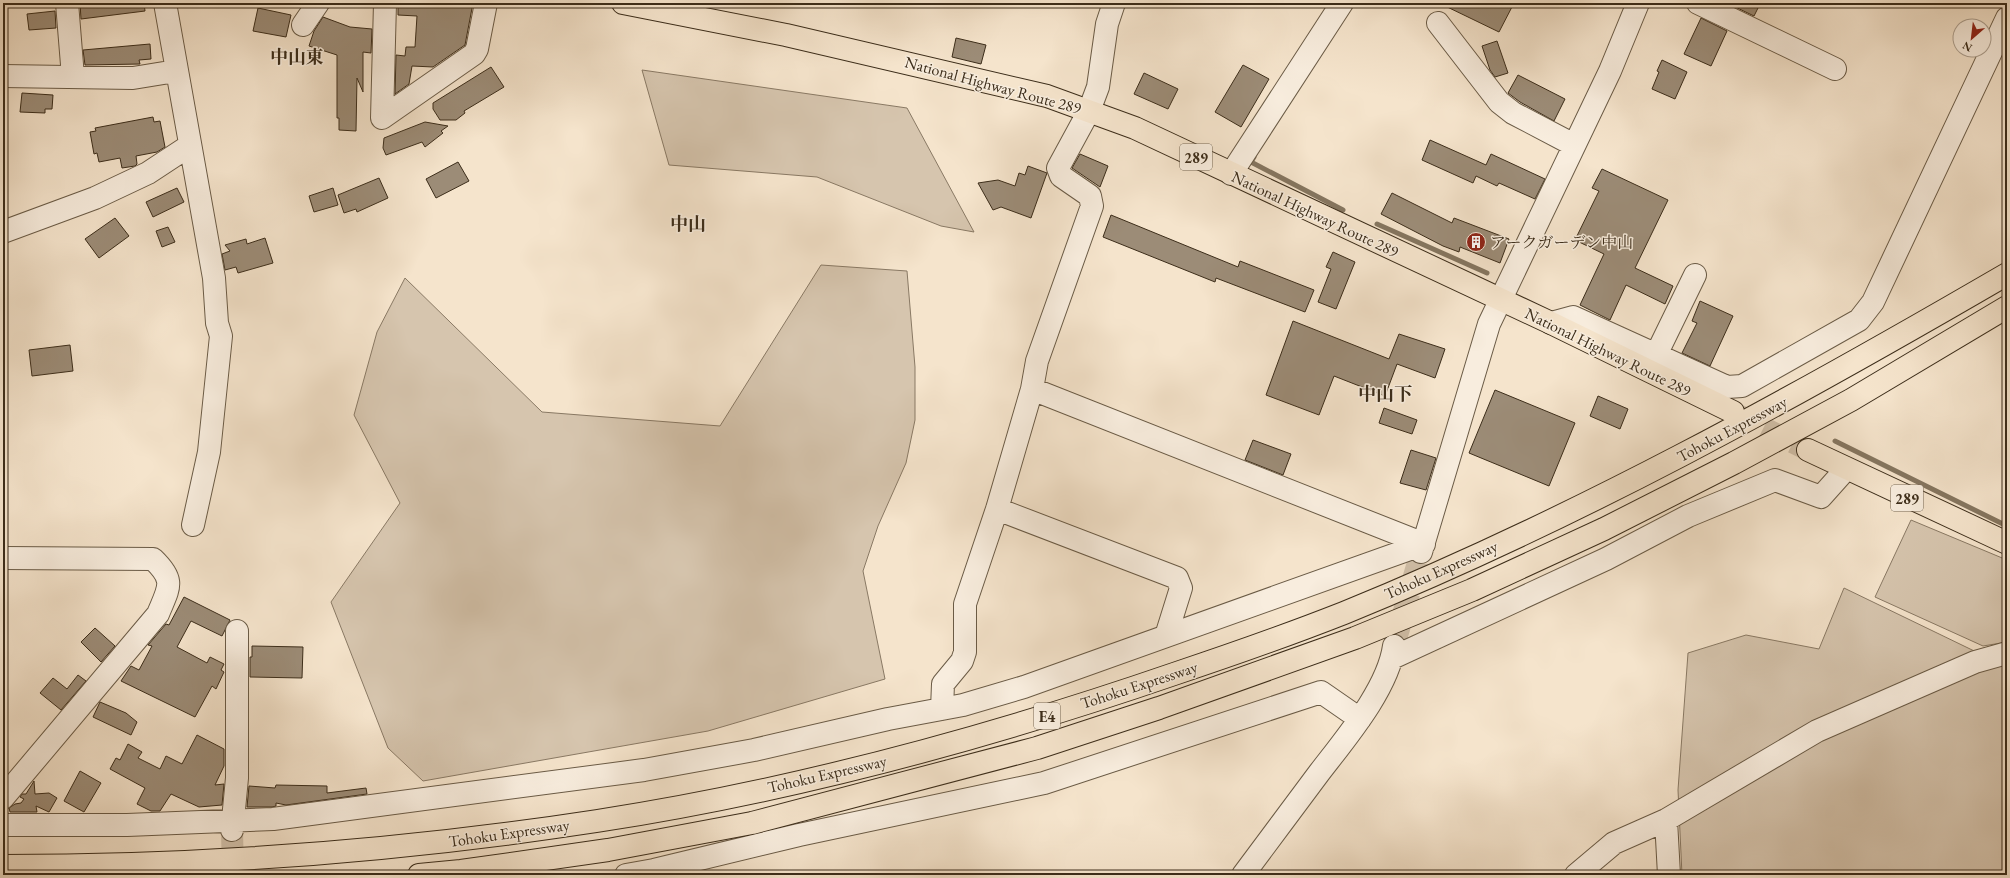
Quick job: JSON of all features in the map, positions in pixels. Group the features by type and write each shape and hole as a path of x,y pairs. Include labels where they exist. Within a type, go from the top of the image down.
{"highway":[{"name":"National Highway Route 289","path":"623,3 786,35 918,65 1046,96 1089,110 1135,128 1499,300 1551,323 1733,412"},
{"name":"Tohoku Expressway","path":"3,866 177,863 304,854 455,840 600,820 744,794 890,759 1025,723 1253,647 1342,614 1462,562 1586,504 1719,437 1833,375 2007,274"},
{"name":"Tohoku Expressway","path":"420,875 461,871 608,850 752,823 1037,748 1159,708 1355,638 1472,590 1597,532 1734,463 1851,400 2007,307"},
{"name":"289","path":"1808,450 2007,543"}],"street":[{"path":"67,3 73,77"},
{"path":"165,3 189,146 214,278 217,323 221,336 209,452 193,525"},
{"path":"303,25 318,3"},
{"path":"385,3 382,118 474,54 477,49 486,3"},
{"path":"942,709 943,684 962,661 964,656 965,604 997,509 1032,388 1037,361 1092,206 1090,196 1061,176 1058,168 1089,110 1098,87 1107,24 1114,3"},
{"path":"1231,174 1342,3"},
{"path":"1423,548 1489,324 1499,300 1610,71 1638,3"},
{"path":"1698,3 1835,69"},
{"path":"1551,323 1573,317 1727,387 1742,386 1859,320 1873,302 2007,18"},
{"path":"1438,23 1498,102 1513,113 1574,145"},
{"path":"3,76 133,78 176,71"},
{"path":"3,232 95,198 141,176 189,146"},
{"path":"1656,355 1695,275"},
{"path":"1032,388 1423,548"},
{"path":"1243,875 1360,719 1393,652 1606,559 1695,513 1775,480 1821,497 1846,469"},
{"path":"997,509 1177,578 1181,588 1166,636"},
{"path":"3,825 233,825 644,770 754,750 963,705 1024,687 1166,636 1423,548"},
{"path":"3,558 152,558 166,571 168,580 166,595 158,614 3,798"},
{"path":"233,825 237,778 237,631"},
{"path":"1576,875 1614,843 1666,820 1817,731 1975,662 2007,653"},
{"path":"626,875 654,870 799,835 1044,783 1321,692 1360,719"},
{"path":"1666,820 1669,875"}],"shaded area":[{"path":"642,70 907,108 974,232 941,226 817,177 669,165"},
{"path":"821,265 907,271 915,367 915,420 906,463 878,526 863,571 885,679 708,731 423,781 388,748 331,602 400,503 354,415 377,332 405,278 542,412 720,426"},
{"path":"1911,520 2007,560 2007,642 1983,646 1875,597"},
{"path":"1844,588 1997,662 2007,661 2007,875 1682,875 1678,790 1688,653 1746,635 1819,649"}],"building":[{"path":"80,3 144,3 145,11 81,19"},
{"path":"398,3 473,3 465,45 433,67 412,66 409,84 395,94 396,55 405,56 406,47 415,47 417,16 398,15"},
{"path":"1439,3 1514,3 1499,32"},
{"path":"1727,3 1747,3 1758,8 1754,16"},
{"path":"258,8 291,15 286,37 253,31"},
{"path":"55,11 56,28 29,30 27,14"},
{"path":"323,17 350,27 372,29 371,53 363,52 363,92 357,78 356,131 339,130 339,118 337,118 337,55 309,46 314,31"},
{"path":"1701,18 1727,31 1711,66 1684,54"},
{"path":"956,38 986,45 981,64 952,57"},
{"path":"1497,41 1508,73 1495,77 1490,70 1482,46"},
{"path":"150,44 151,59 139,60 140,64 85,65 83,50"},
{"path":"1662,60 1687,72 1675,99 1652,89"},
{"path":"1243,65 1269,79 1241,127 1215,112"},
{"path":"491,67 504,87 464,111 465,113 456,120 440,120 433,109 433,103"},
{"path":"1144,73 1178,89 1168,109 1134,94"},
{"path":"1518,75 1565,99 1554,121 1520,102 1508,93"},
{"path":"22,93 53,95 52,109 45,109 45,113 20,112"},
{"path":"153,117 154,122 160,121 165,147 157,152 136,156 137,164 135,166 122,168 120,158 99,162 97,153 94,154 90,132 96,131 95,128"},
{"path":"425,122 448,126 441,131 443,133 425,147 422,142 386,155 383,148 384,138"},
{"path":"1430,140 1486,165 1491,154 1545,179 1535,199 1499,183 1497,186 1476,176 1473,183 1422,160"},
{"path":"1080,154 1108,166 1100,187 1072,168"},
{"path":"458,162 469,181 436,198 426,179"},
{"path":"1028,166 1047,173 1031,218 1001,207 993,210 978,183 998,180 1015,186 1019,173 1025,175"},
{"path":"1602,169 1668,200 1635,268 1673,286 1665,304 1626,285 1610,320 1580,305 1604,254 1575,240 1599,191 1592,188"},
{"path":"379,178 388,198 357,212 356,209 344,213 338,195"},
{"path":"177,188 184,202 153,217 146,202"},
{"path":"333,188 338,205 314,212 309,196"},
{"path":"1392,193 1452,223 1454,218 1509,239 1500,263 1460,247 1459,252 1443,246 1381,214"},
{"path":"1111,215 1238,267 1240,261 1314,290 1305,312 1216,278 1215,282 1103,237"},
{"path":"115,218 129,236 99,258 85,239"},
{"path":"168,227 175,242 162,247 156,231"},
{"path":"265,238 273,263 238,273 236,267 225,270 222,254 230,251 225,245 246,239 247,244"},
{"path":"1333,252 1355,262 1336,309 1318,302 1331,269 1326,267"},
{"path":"1700,301 1733,316 1710,366 1682,353 1697,323 1692,321"},
{"path":"1293,321 1389,359 1399,334 1445,349 1435,378 1397,364 1385,396 1334,376 1319,415 1266,395"},
{"path":"70,345 73,371 32,376 29,350"},
{"path":"1495,390 1575,423 1549,486 1469,453"},
{"path":"1598,396 1628,409 1620,429 1590,416"},
{"path":"1384,408 1417,420 1412,434 1379,423"},
{"path":"1253,440 1291,454 1283,475 1245,460"},
{"path":"1411,450 1436,458 1426,490 1400,483"},
{"path":"184,597 230,620 222,636 191,621 177,647 207,663 210,657 224,664 221,670 224,672 216,689 212,686 195,717 121,681 131,666 139,670 152,646 148,645 166,624 169,625"},
{"path":"95,628 115,646 101,662 81,642"},
{"path":"252,646 303,647 302,678 250,677 250,657 252,657"},
{"path":"78,675 86,681 61,710 40,693 53,678 67,689"},
{"path":"100,702 126,713 137,722 131,735 93,717"},
{"path":"197,735 224,749 224,766 215,785 224,784 222,805 199,807 171,794 160,811 151,811 137,804 145,788 110,769 116,758 120,760 128,744 142,752 138,758 160,769 166,756 182,764"},
{"path":"80,771 101,783 84,812 64,801"},
{"path":"34,781 35,794 49,793 57,798 49,812 36,806 37,812 10,812 9,808 15,804 21,803 24,799 20,797 22,794 26,794"},
{"path":"276,785 327,786 327,793 366,788 367,794 286,805 276,803 276,806 272,807 247,807 249,786 275,788"}],"waterway":[{"path":"1254,157 1251,162 1343,210"},
{"path":"1377,224 1487,273"},
{"path":"1835,441 2007,526"}],"tunnel":[{"path":"1734,413 1808,450"},
{"path":"1394,646 1421,552"},
{"path":"232,830 233,875"}],"place":[{"name":"アークガーデン中山","path":"1476,242"}],"district":[{"name":"中山東","path":"297,56"},
{"name":"中山","path":"688,223"},
{"name":"中山下","path":"1385,393"}]}
